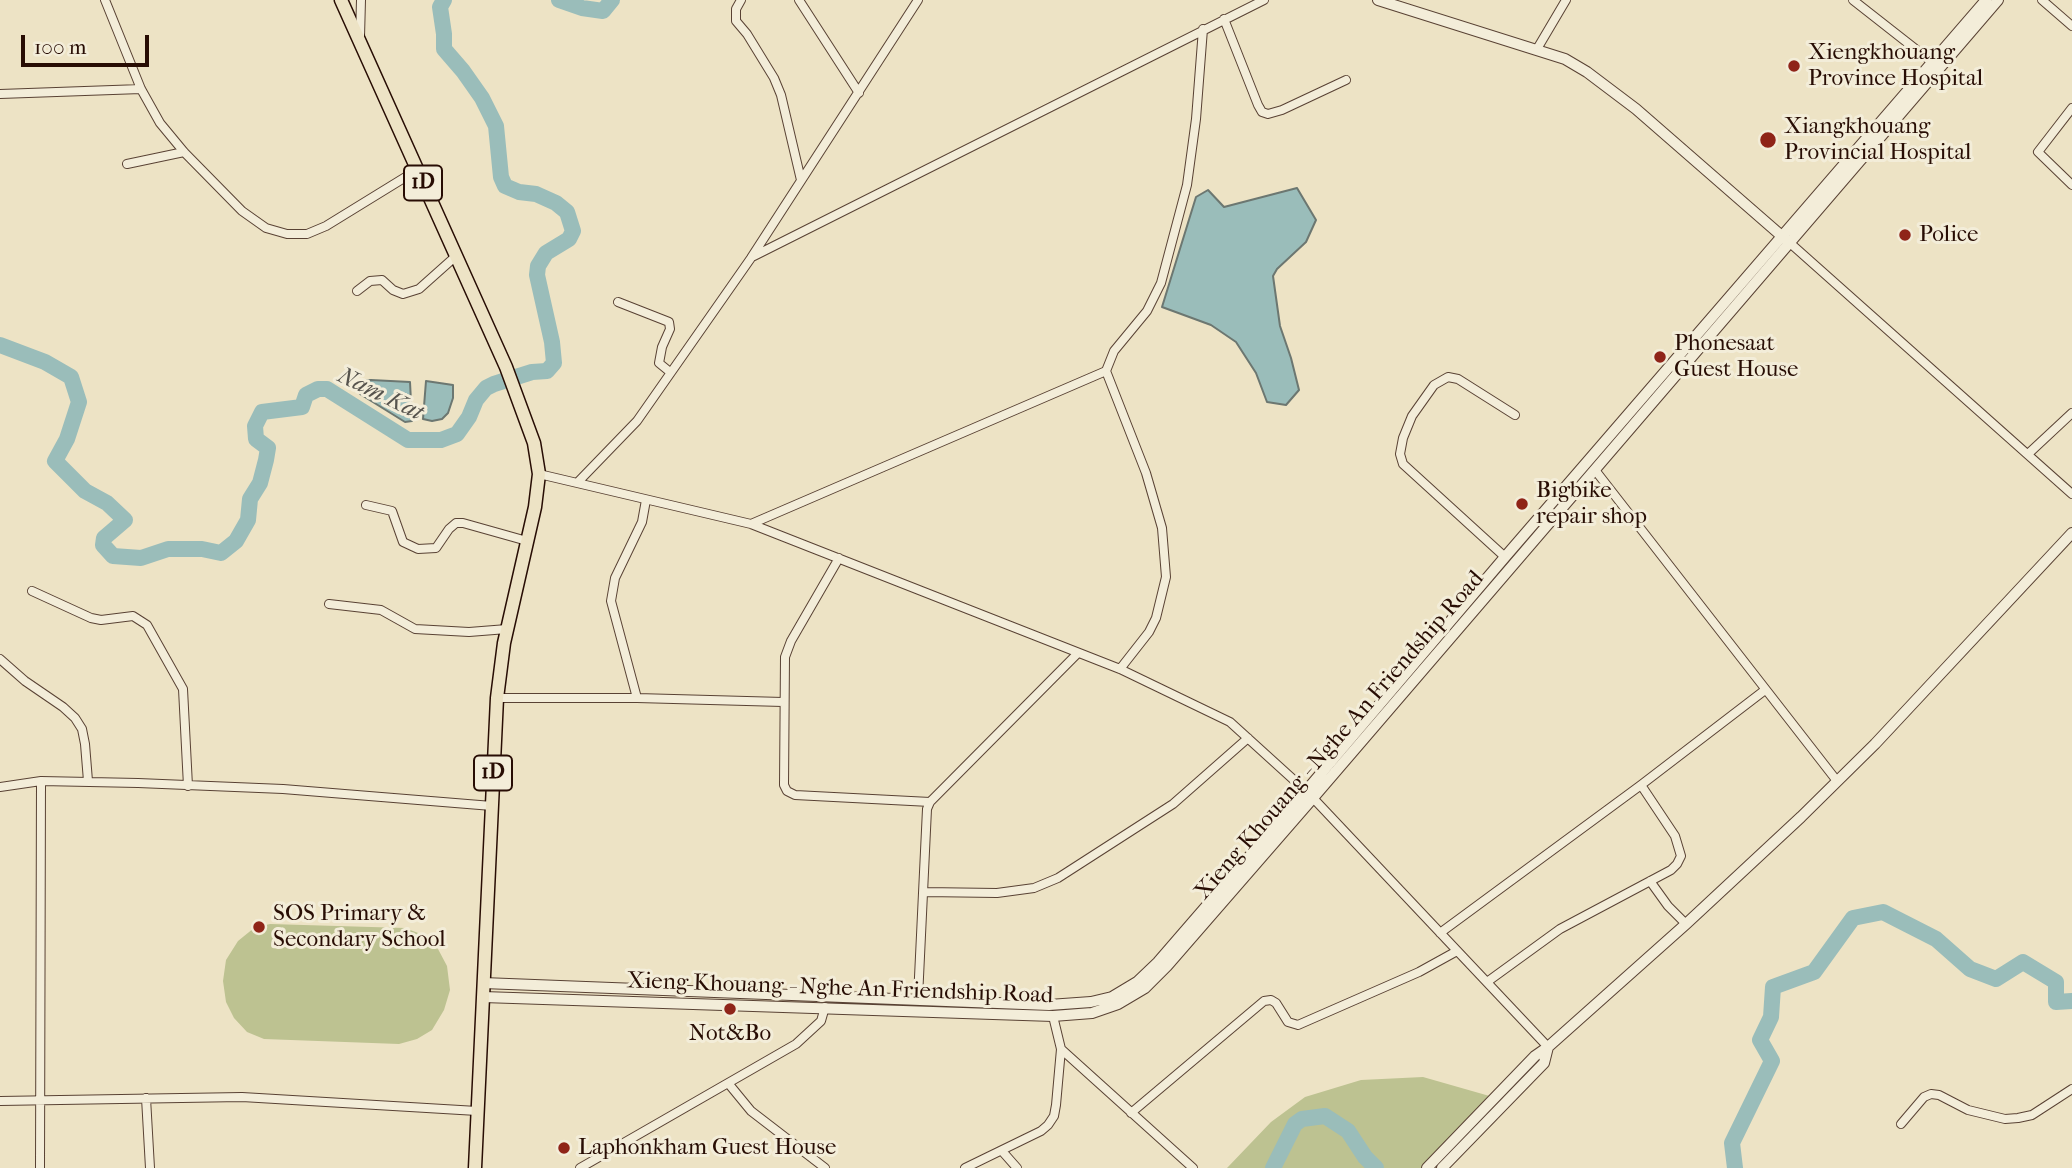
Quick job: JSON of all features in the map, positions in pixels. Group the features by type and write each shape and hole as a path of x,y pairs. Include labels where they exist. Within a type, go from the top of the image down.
{"highway":[{"name":"1D","path":"341,0 506,367 534,443 539,474 507,629 497,698 475,1168"}],"street":[{"path":"105,0 141,89 160,123 184,152 242,211 265,228 286,234 307,234 326,226 417,170"},
{"path":"359,43 362,0"},
{"path":"741,0 736,9 736,21 774,78 802,180"},
{"path":"799,0 859,93"},
{"path":"578,482 637,421 751,258 918,0"},
{"path":"751,258 1264,0"},
{"path":"1378,0 1566,60 1615,93 1786,240 2072,494"},
{"path":"1853,0 1932,62"},
{"name":"Xieng Khouang - Nghe An Friendship Road","path":"1786,240 1986,0"},
{"name":"Xieng Khouang - Nghe An Friendship Road","path":"483,983 1049,1004 1091,1002 1112,997 1137,982 1310,795 1786,240 1998,0"},
{"path":"2042,0 2072,26"},
{"path":"1537,49 1564,1"},
{"path":"1224,19 1262,111 1268,114 1282,110 1346,80"},
{"path":"1119,669 1153,625 1166,577 1162,528 1146,473 1106,371 1114,351 1147,311 1161,284 1187,185 1196,119 1203,29"},
{"path":"0,94 141,89"},
{"path":"2072,108 2038,152 2072,185"},
{"path":"127,164 184,152"},
{"path":"357,291 370,281 382,280 403,294 419,289 456,256"},
{"path":"618,302 669,322 670,329 659,363 670,372"},
{"path":"751,524 1106,371"},
{"path":"1505,557 1403,464 1400,454 1412,416 1434,384 1448,377 1458,379 1515,415"},
{"path":"2028,454 2072,413"},
{"path":"1591,466 1837,782"},
{"name":"Xieng Khouang - Nghe An Friendship Road","path":"483,997 1054,1016 1092,1013 1118,1004 1145,988 1167,967 1505,557 1591,466"},
{"path":"539,474 751,524 1119,669 1230,722 1310,795 1548,1048"},
{"path":"637,698 611,601 615,578 642,522 646,500"},
{"path":"366,505 392,511 402,542 418,549 436,548 456,523 527,541"},
{"path":"1427,1168 1535,1056 1548,1048 1686,924 1837,782 2072,533"},
{"path":"839,558 791,641 785,657 784,785 787,792 795,796 929,802"},
{"path":"32,591 91,618 101,620 133,616 147,625 183,689 188,786"},
{"path":"329,604 381,610 415,629 469,632 507,629"},
{"path":"918,1011 929,802 1078,653"},
{"path":"0,659 24,681 64,707 75,718 82,729 88,781"},
{"path":"1440,933 1642,785 1765,690"},
{"path":"497,698 783,702"},
{"path":"925,892 997,893 1034,888 1058,878 1173,804 1248,738"},
{"path":"0,787 41,781 88,781 283,789 492,806"},
{"path":"40,1168 41,781"},
{"path":"1487,982 1553,934 1671,870 1681,856 1675,835 1642,785"},
{"path":"1650,881 1668,906 1686,924"},
{"path":"1131,1113 1264,1001 1276,1003 1288,1022 1297,1025 1419,972 1457,951"},
{"path":"580,1168 592,1165 796,1044 821,1021 825,1007"},
{"path":"965,1168 1041,1131 1054,1116 1061,1049 1054,1016"},
{"path":"1442,1168 1544,1063 1548,1048"},
{"path":"1061,1049 1193,1168"},
{"path":"727,1083 751,1111 825,1168"},
{"path":"1901,1124 1924,1097 1931,1094 1940,1095 1968,1110 2005,1119 2032,1115 2072,1089"},
{"path":"0,1101 242,1097 477,1111"},
{"path":"146,1098 150,1168"},
{"path":"1002,1152 1017,1168"}],"green space":[{"path":"270,924 405,928 426,936 438,949 447,966 450,990 444,1010 432,1030 417,1039 399,1044 264,1039 247,1032 234,1018 226,1002 223,981 226,960 238,941 254,928"},
{"path":"1423,1077 1493,1097 1427,1168 1227,1168 1271,1122 1305,1097 1361,1080"}],"water":[{"path":"1297,188 1316,220 1306,242 1273,276 1280,326 1299,390 1286,405 1267,402 1256,373 1236,342 1211,325 1162,307 1196,197 1208,190 1224,207"},
{"path":"356,381 410,382 412,421 405,422 360,394"},
{"path":"426,381 453,385 453,398 448,413 442,419 423,419"}],"waterway":[{"name":"Nam Kat","path":"0,345 45,362 71,377 79,402 67,439 55,461 85,491 107,503 125,520 104,538 103,545 113,556 141,558 168,549 202,549 221,553 236,541 248,520 250,499 260,483 266,460 268,448 256,439 255,426 262,412 302,407 306,395 318,389 327,389 408,440 441,440 457,434 486,388 532,372 547,371 554,363 537,275 538,266 546,253 569,239 573,231 567,212 556,203 536,194 519,192 505,186 501,177 496,126 482,98 444,49 440,7 444,0"},
{"name":"Nam Kat","path":"559,0 582,8 603,11 612,0"},
{"path":"1735,1168 1732,1143 1772,1061 1760,1040 1771,1017 1773,987 1814,972 1853,918 1883,912 1936,939 1970,969 1996,979 2023,962 2056,982 2056,1002 2072,1001"},
{"path":"1273,1168 1295,1124 1302,1119 1325,1116 1348,1131 1365,1157 1376,1168"}],"place":[{"name":"Xiengkhouang Province Hospital","path":"1794,66"},
{"name":"Xiangkhouang Provincial Hospital","path":"1768,140"},
{"name":"Police","path":"1905,235"},
{"name":"Phonesaat Guest House","path":"1660,357"},
{"name":"Bigbike repair shop","path":"1522,504"},
{"name":"SOS Primary & Secondary School","path":"259,927"},
{"name":"Not&Bo","path":"730,1009"},
{"name":"Laphonkham Guest House","path":"564,1148"}]}
